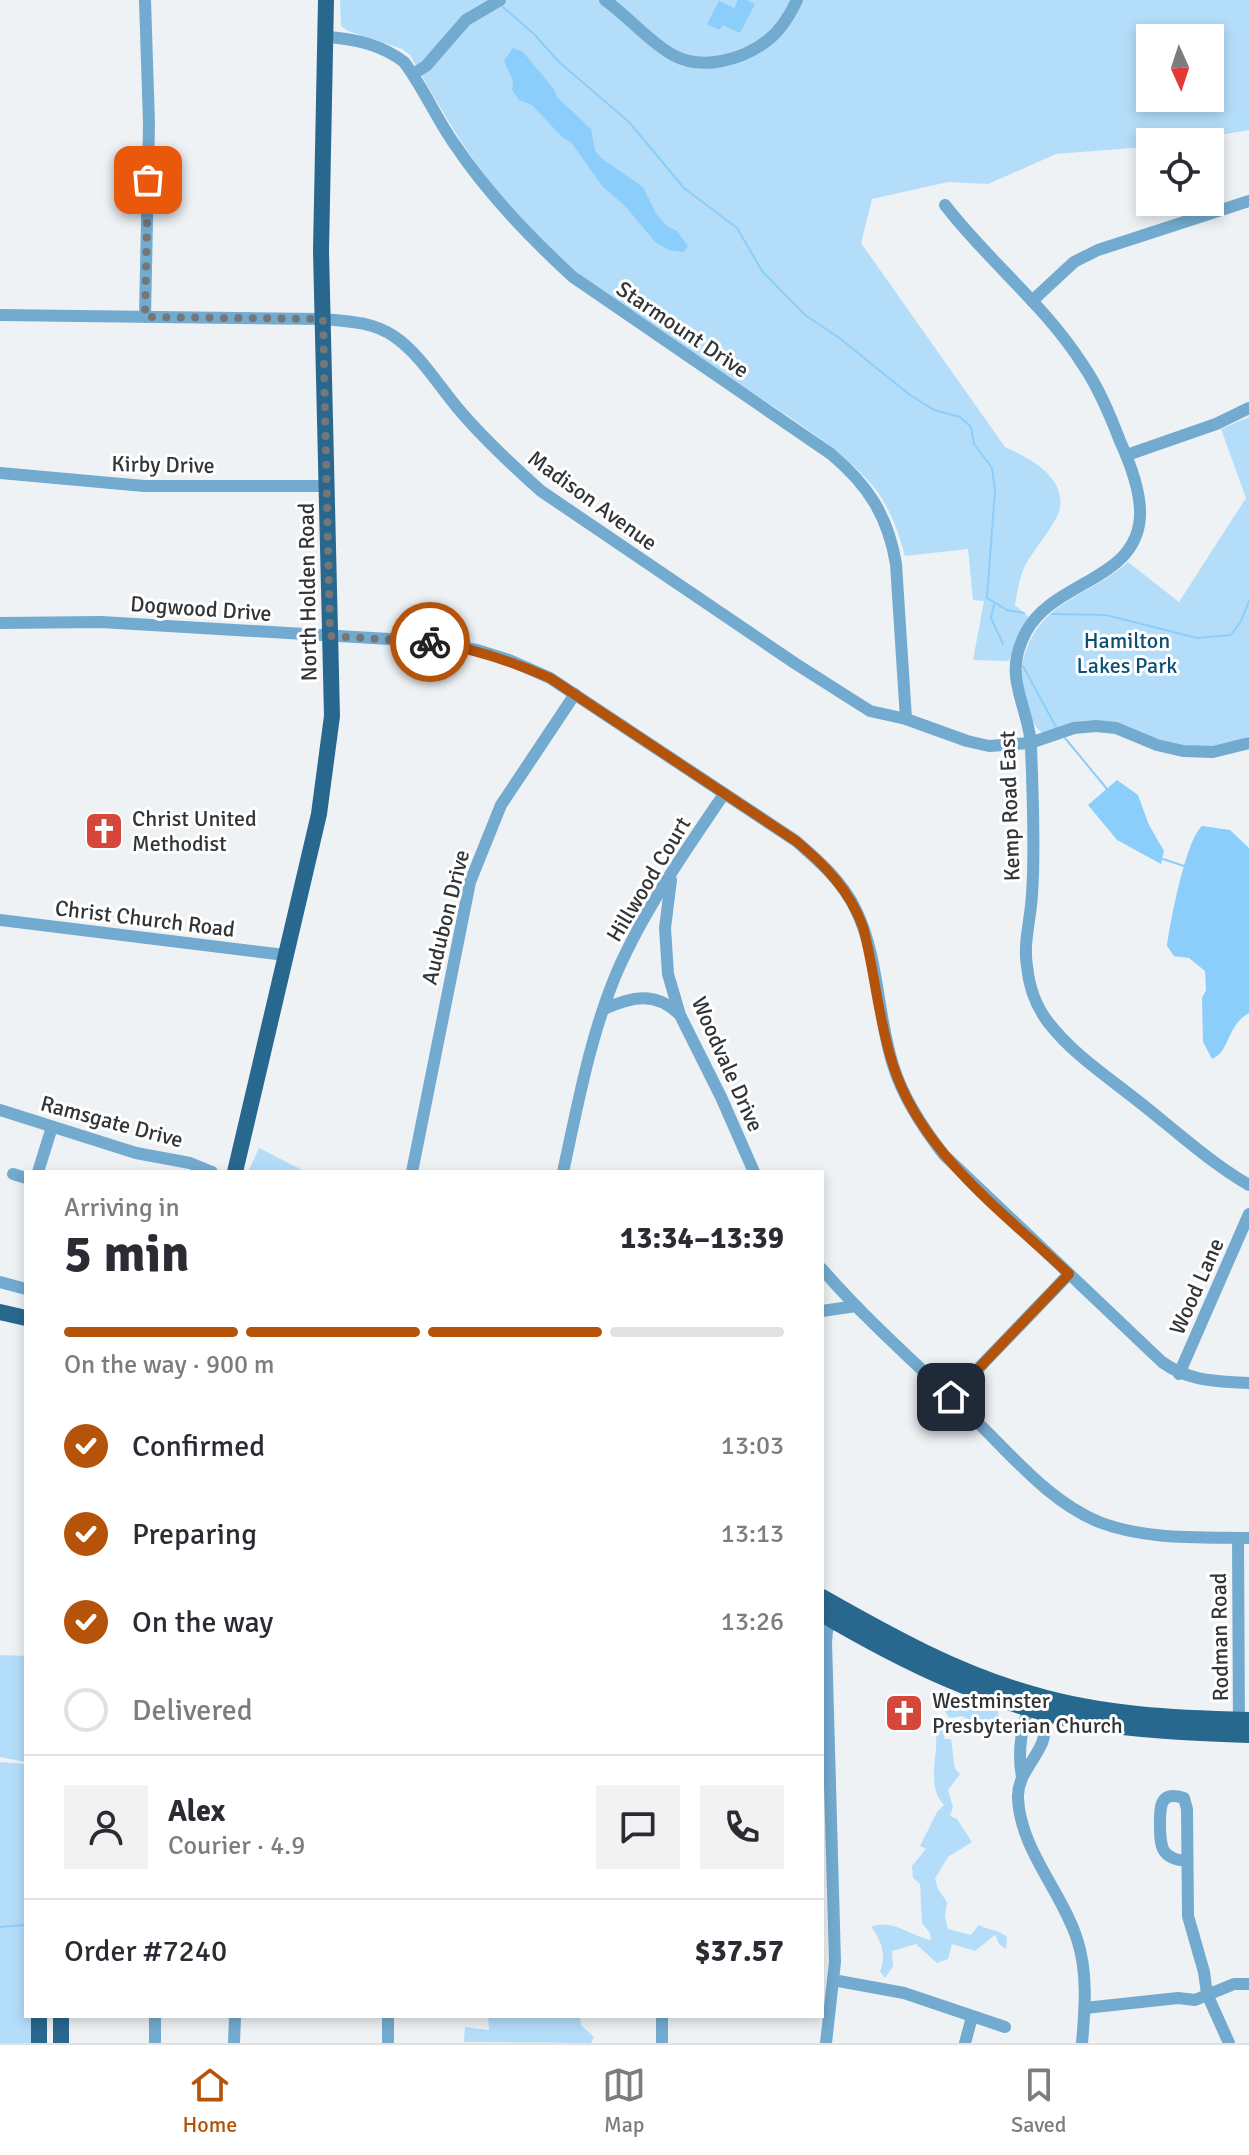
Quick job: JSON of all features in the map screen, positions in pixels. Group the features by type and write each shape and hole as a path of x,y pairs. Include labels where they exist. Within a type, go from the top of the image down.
{"main road":[{"name":"North Holden Road","path":"235,1170 319,814 332,716 321,162 326,0"},
{"path":"0,1312 24,1318"},
{"path":"830,1613 1030,1702 1244,1727"},
{"path":"39,2018 39,2043"},
{"path":"61,2018 61,2043"}],"street":[{"path":"145,0 149,124 145,317"},
{"path":"413,74 426,66 466,20 500,0"},
{"path":"605,0 676,57 706,63 746,52 766,41 781,28 797,0"},
{"name":"Starmount Drive","path":"324,37 343,38 394,54 404,62 477,178 536,244 576,279 831,454 855,475 873,498 892,541 906,719"},
{"path":"1032,301 1074,262 1098,250 1249,201"},
{"name":"Kemp Road East","path":"945,205 972,240 1032,301 1084,366 1127,455 1140,517 1130,547 1109,570 1070,589 1048,605 1027,632 1017,657 1014,677 1030,743 1034,836 1032,894 1025,943 1035,1002 1069,1046 1208,1157 1249,1185"},
{"name":"Madison Avenue","path":"0,315 323,319 357,322 393,335 408,348 463,415 541,491 821,680 870,711 906,719 967,741 989,746 1030,743"},
{"path":"1127,455 1216,424 1249,408"},
{"name":"Kirby Drive","path":"0,473 144,486 326,486"},
{"name":"Dogwood Drive","path":"0,623 101,622 423,641 477,650 550,678 796,841 820,861 841,884 856,909 863,927 893,1068 923,1128 944,1155 1162,1362 1179,1374 1249,1383"},
{"name":"Audubon Drive","path":"412,1170 470,882 501,805 575,694"},
{"path":"1030,743 1074,728 1096,726 1116,728 1157,745 1183,751 1213,752 1249,743"},
{"name":"Hillwood Court","path":"563,1170 588,1054 617,972 641,923 724,794"},
{"name":"Woodvale Drive","path":"671,876 665,928 668,974 680,1015 753,1170"},
{"name":"Christ Church Road","path":"0,920 285,955"},
{"path":"604,1009 628,999 645,997 666,1002 680,1015"},
{"name":"Ramsgate Drive","path":"0,1110 136,1153 190,1163 205,1170"},
{"path":"39,1170 52,1127"},
{"name":"Wood Lane","path":"1179,1374 1249,1214"},
{"path":"824,1271 951,1397 1055,1496 1079,1514 1129,1531 1244,1538"},
{"path":"951,1397 1069,1274"},
{"path":"0,1282 24,1288"},
{"path":"824,1311 856,1306"},
{"name":"Rodman Road","path":"1244,1538 1244,1727"},
{"path":"826,2043 835,1962 827,1879 826,1642 830,1613"},
{"path":"1022,1777 1020,1737 1030,1702"},
{"path":"1050,1706 1042,1742 1022,1777 1018,1795 1020,1818 1078,1941 1084,1971 1082,2043"},
{"path":"1187,1861 1176,1860 1160,1845 1160,1805 1165,1798 1184,1798 1187,1809 1188,1916 1207,1994 1229,2043"},
{"path":"833,1980 904,1993 1005,2027"},
{"path":"1085,2008 1178,1998 1195,2000 1234,1984 1249,1984"},
{"path":"965,2043 972,2017"},
{"path":"155,2018 155,2043"},
{"path":"234,2043 235,2018"},
{"path":"388,2018 388,2043"},
{"path":"662,2018 662,2043"}],"green space":[{"path":"340,0 1249,0 1249,130 1224,134 1224,128 1136,128 1136,148 1056,154 988,184 948,182 872,199 861,243 1005,447 1043,470 1057,487 1060,497 1058,515 1027,561 1021,577 1015,605 1029,617 1009,661 973,660 984,601 973,600 968,549 905,556 888,509 878,492 846,459 817,436 649,325 572,268 527,226 489,181 455,132 410,55 402,49 341,26"},
{"name":"Hamilton Lakes Park","path":"1249,417 1249,736 1210,748 1191,747 1091,720 1043,733 1031,717 1021,677 1025,654 1036,631 1058,608 1128,562 1179,602 1246,498 1221,429"},
{"path":"259,1148 302,1170 249,1170"},
{"path":"0,1655 24,1656 24,1762 0,1757"},
{"path":"944,1690 998,1711 999,1718 972,1722 962,1716 949,1718 939,1701"},
{"path":"945,1729 944,1739 951,1739 955,1769 960,1774 948,1790 953,1807 950,1816 957,1819 972,1842 948,1857 935,1879 947,1902 945,1916 948,1929 971,1935 979,1925 1007,1937 1006,1949 995,1935 975,1951 952,1944 948,1959 937,1963 916,1944 892,1951 893,1966 885,1978 880,1971 882,1948 871,1927 894,1926 931,1940 922,1923 920,1884 913,1878 912,1866 926,1849 920,1846 937,1812 944,1805 934,1781 936,1735"},
{"path":"0,1762 24,1764 24,2018 33,2018 32,2043 0,2043"},
{"path":"488,2018 580,2018 581,2025 594,2037 591,2043 464,2042 465,2027 489,2030"}],"shaded area":[{"path":"738,0 755,4 740,33 723,25 719,30 707,24 719,1 734,8"},
{"path":"513,48 523,52 554,89 557,97 591,129 595,151 601,158 643,187 657,215 677,231 688,246 684,252 669,250 655,242 626,207 602,186 571,142 562,137 532,105 519,100 512,90 513,81 504,61"},
{"path":"1117,780 1138,795 1149,825 1164,851 1161,864 1117,840 1088,805"},
{"path":"1202,826 1230,830 1249,848 1249,1013 1236,1025 1218,1056 1212,1059 1203,1042 1205,971 1189,958 1174,956 1167,946 1185,864"}],"waterway":[{"path":"503,7 534,34 559,62 629,122 684,188 737,228 762,271 805,315 838,337 910,395 934,410 960,417 971,427 974,444 992,468 995,490 987,598 1007,610 1024,613"},
{"path":"1052,614 1106,615 1197,638 1231,635 1249,601"},
{"path":"994,605 991,618 1003,644"},
{"path":"1023,666 1056,727"},
{"path":"1065,738 1107,789"},
{"path":"1163,859 1184,866"},
{"path":"0,1927 24,1925"}],"way so far":[{"path":"148,180 145,317 323,319 330,636 430,642"}],"place":[{"name":"Christ United Methodist","path":"104,831"},
{"name":"Westminster Presbyterian Church","path":"904,1713"}],"route":[{"path":"430,642 477,650 550,678 796,841 841,884 863,927 893,1068 923,1128 944,1155 1069,1274 951,1397"}]}
